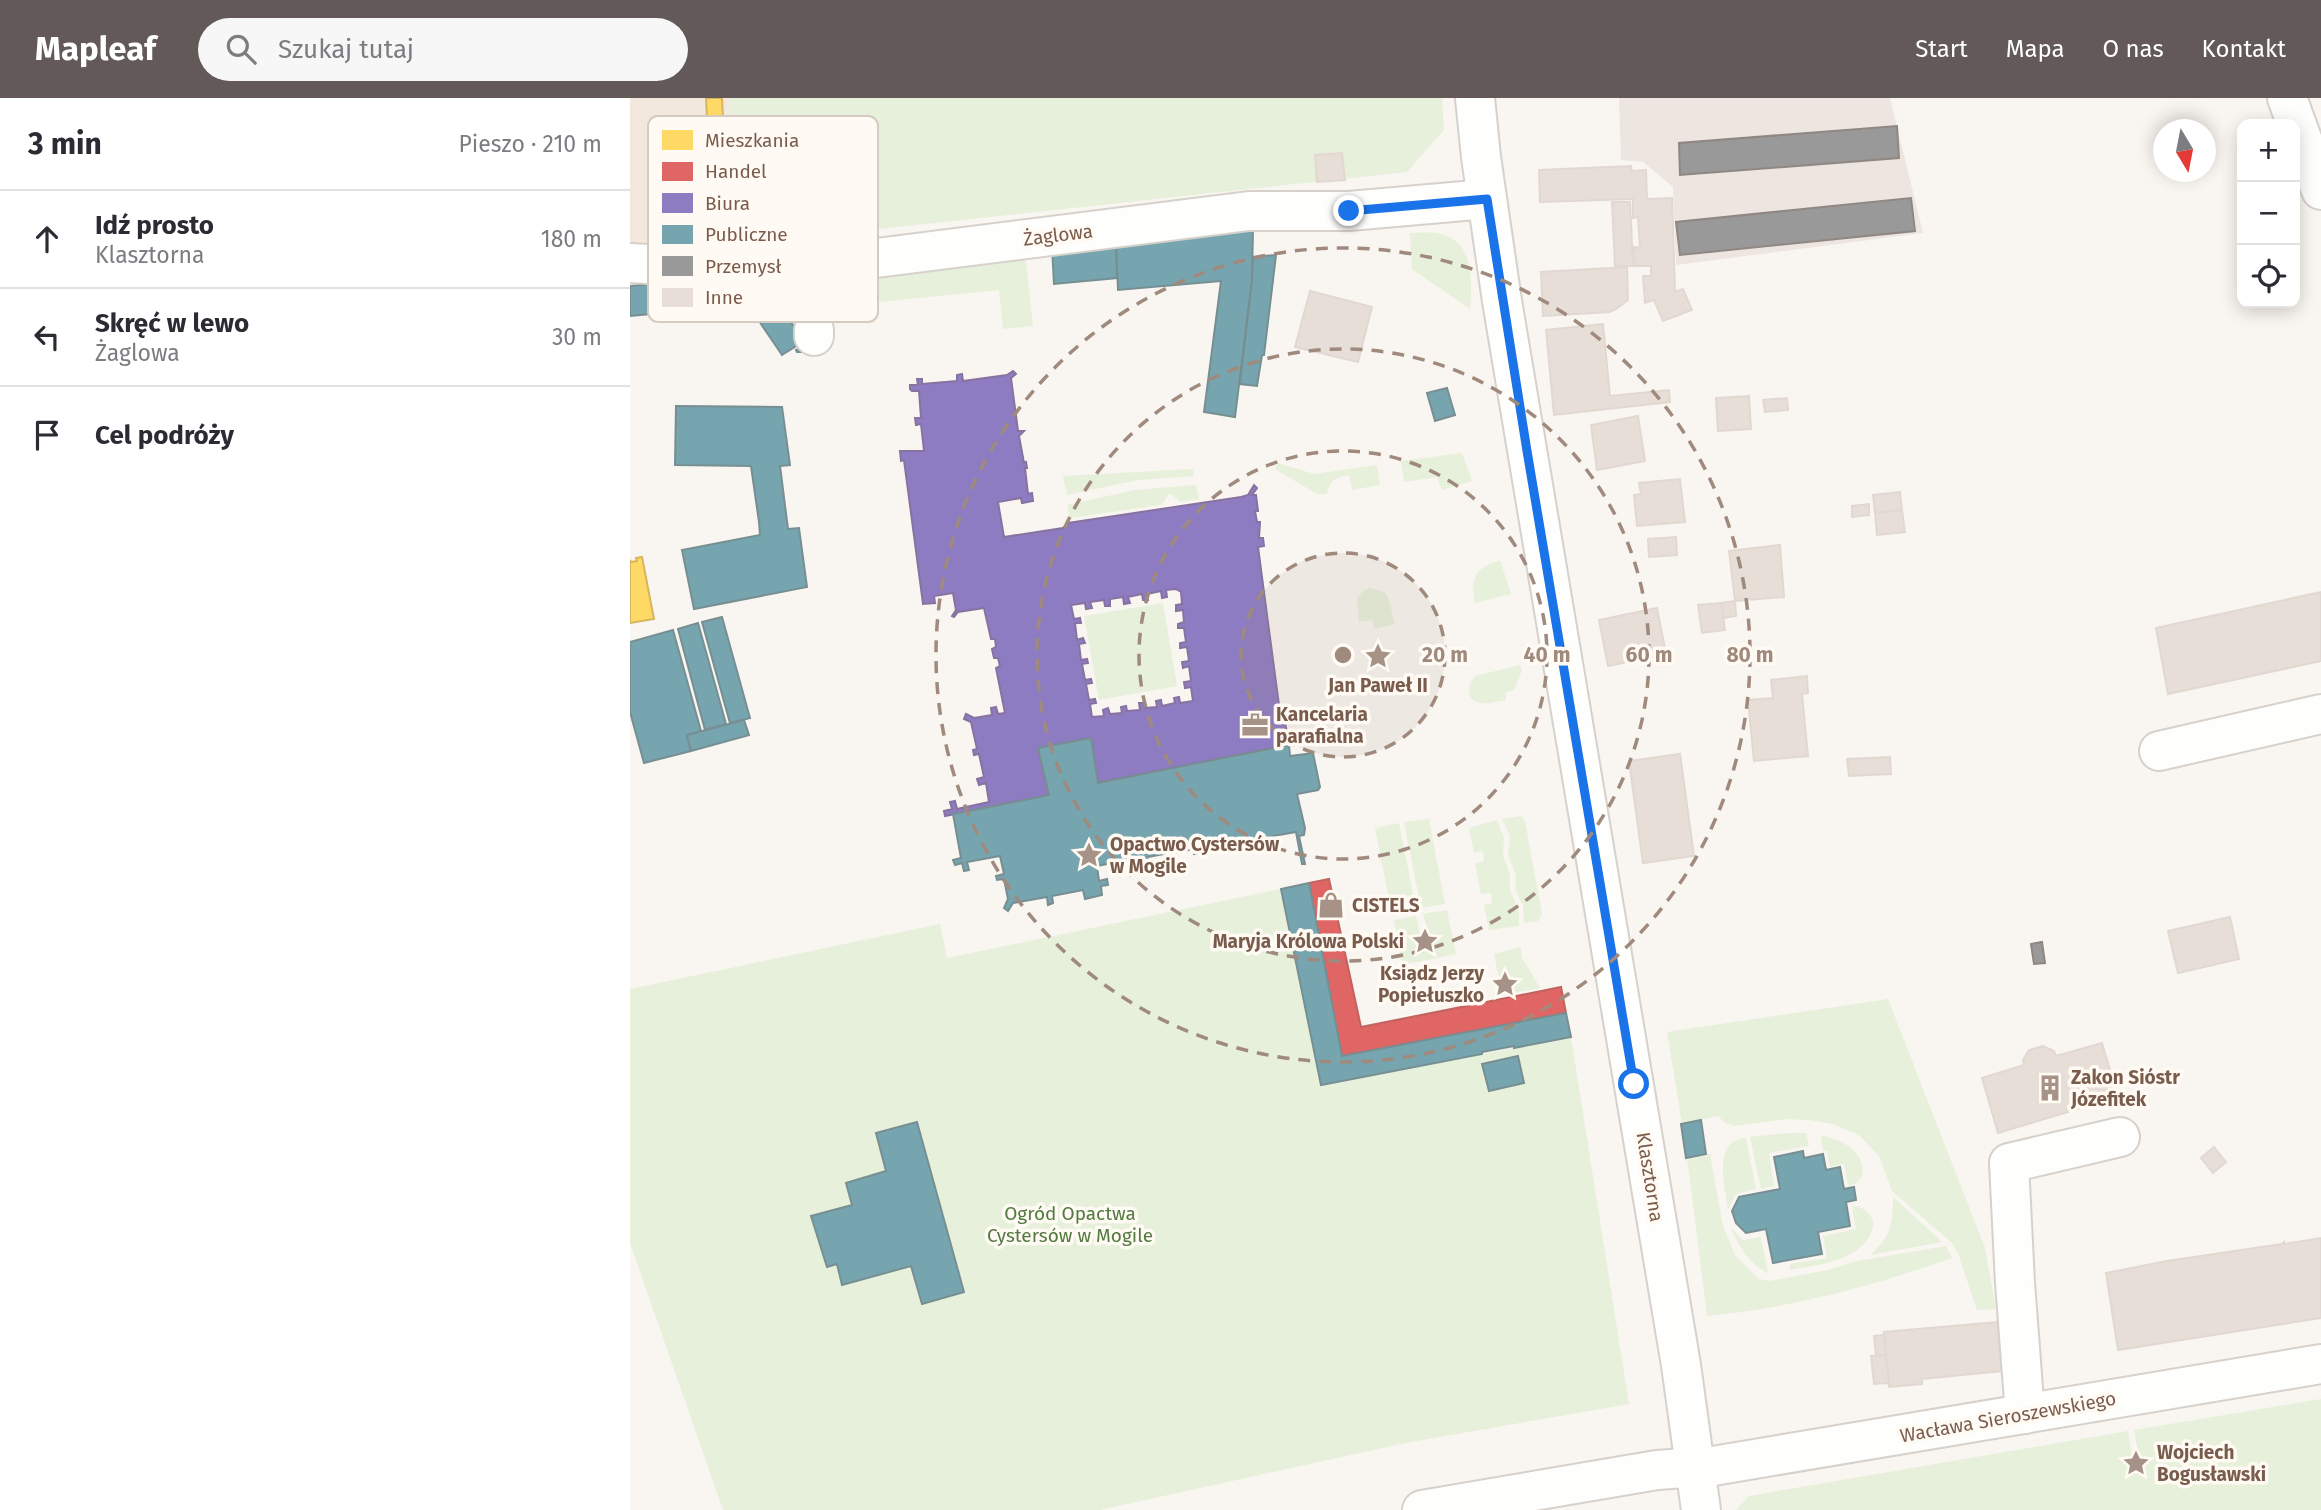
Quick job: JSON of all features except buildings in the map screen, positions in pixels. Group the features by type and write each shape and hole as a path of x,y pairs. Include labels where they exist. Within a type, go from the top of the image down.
{"street":[{"name":"Klasztorna","path":"1475,98 1487,199 1527,451 1679,1352 1701,1510"},
{"path":"2287,98 2321,190"},
{"name":"Żaglowa","path":"878,258 1249,211 1349,211 1487,199"},
{"name":"Żaglowa","path":"630,263 648,264"},
{"path":"2159,751 2321,714"},
{"path":"2025,1414 2009,1163 2120,1137"},
{"name":"Wacława Sieroszewskiego","path":"1422,1510 1657,1470 1696,1469 2321,1364"}],"shaded area":[{"path":"630,98 729,98 730,116 648,116 648,247 630,245"},
{"path":"1619,98 1890,98 1923,233 1676,265 1673,187 1643,162 1621,160"}],"green space":[{"path":"729,98 1442,98 1444,130 1407,172 878,229 878,116 730,116"},
{"path":"1410,233 1440,234 1454,240 1461,247 1471,277 1470,309 1412,269"},
{"path":"1025,250 1033,326 1003,329 999,290 878,302 878,275 906,260"},
{"path":"1462,453 1472,481 1442,490 1437,477 1404,482 1401,461"},
{"path":"1278,463 1314,474 1377,465 1380,485 1352,490 1349,475 1334,480 1327,494 1317,494 1275,469"},
{"path":"1193,469 1194,476 1138,480 1067,495 1063,476"},
{"path":"1196,485 1199,499 1181,502 1170,493 1161,505 1070,518 1067,505 1135,490"},
{"path":"1500,560 1511,594 1475,603 1473,586 1476,575 1480,570"},
{"path":"1369,588 1384,592 1388,597 1395,624 1374,629 1372,620 1359,622 1357,599"},
{"path":"1163,603 1177,686 1099,700 1084,616"},
{"path":"1520,665 1522,670 1514,690 1506,692 1506,700 1479,703 1471,698 1469,688 1475,676"},
{"path":"1521,816 1525,821 1542,914 1538,921 1524,923 1523,905 1515,889 1516,875 1508,854 1510,836 1502,819"},
{"path":"1429,819 1445,904 1421,908 1404,822"},
{"path":"1497,820 1504,838 1503,856 1510,874 1510,890 1519,912 1519,926 1489,930 1484,905 1492,903 1491,893 1481,894 1475,864 1484,861 1483,851 1474,853 1469,828"},
{"path":"1399,823 1416,909 1392,914 1375,828"},
{"name":"Ogród Opactwa Cystersów w Mogile","path":"1281,889 1321,1085 1571,1037 1629,1404 1405,1443 1100,1510 723,1510 630,1243 630,989 940,924 947,958"},
{"path":"1447,910 1456,954 1402,965 1394,920 1416,916 1420,947 1432,946 1423,914"},
{"path":"1521,947 1522,958 1540,988 1502,995 1494,954"},
{"path":"1888,999 1985,1248 1996,1309 1977,1310 1952,1243 1892,1191 1879,1156 1859,1135 1833,1124 1809,1120 1787,1119 1734,1126 1723,1122 1719,1116 1682,1124 1667,1032"},
{"path":"1806,1133 1809,1146 1769,1153 1774,1186 1761,1189 1750,1137"},
{"path":"1821,1135 1840,1142 1856,1153 1863,1170 1855,1184 1848,1186 1844,1164 1830,1167 1827,1151 1823,1151"},
{"path":"1746,1138 1756,1189 1736,1194 1728,1209 1723,1177 1725,1155 1728,1147 1735,1141"},
{"path":"1710,1154 1723,1226 1735,1255 1759,1279 1770,1281 1828,1270 1857,1261 1946,1246 1952,1258 1892,1278 1801,1302 1707,1316 1687,1158"},
{"path":"1893,1197 1942,1242 1870,1255 1887,1236"},
{"path":"1858,1206 1869,1214 1873,1222 1869,1237 1861,1247 1840,1259 1790,1270 1790,1264 1827,1258 1823,1236 1856,1229 1852,1207"},
{"path":"1731,1228 1743,1240 1761,1237 1768,1273 1755,1265 1745,1254"},
{"path":"2321,1399 2321,1510 1736,1510 1749,1496 2128,1431 2134,1467 2140,1466 2134,1430"}],"place":[{"name":"Jan Paweł II","path":"1378,656"},
{"name":"Kancelaria parafialna","path":"1255,725"},
{"name":"Opactwo Cystersów w Mogile","path":"1089,855"},
{"name":"CISTELS","path":"1331,905"},
{"name":"Maryja Królowa Polski","path":"1425,941"},
{"name":"Ksiądz Jerzy Popiełuszko","path":"1505,984"},
{"name":"Zakon Sióstr Józefitek","path":"2050,1088"},
{"name":"Wojciech Bogusławski","path":"2136,1463"}],"route":[{"path":"1349,211 1487,199 1634,1084"}]}
